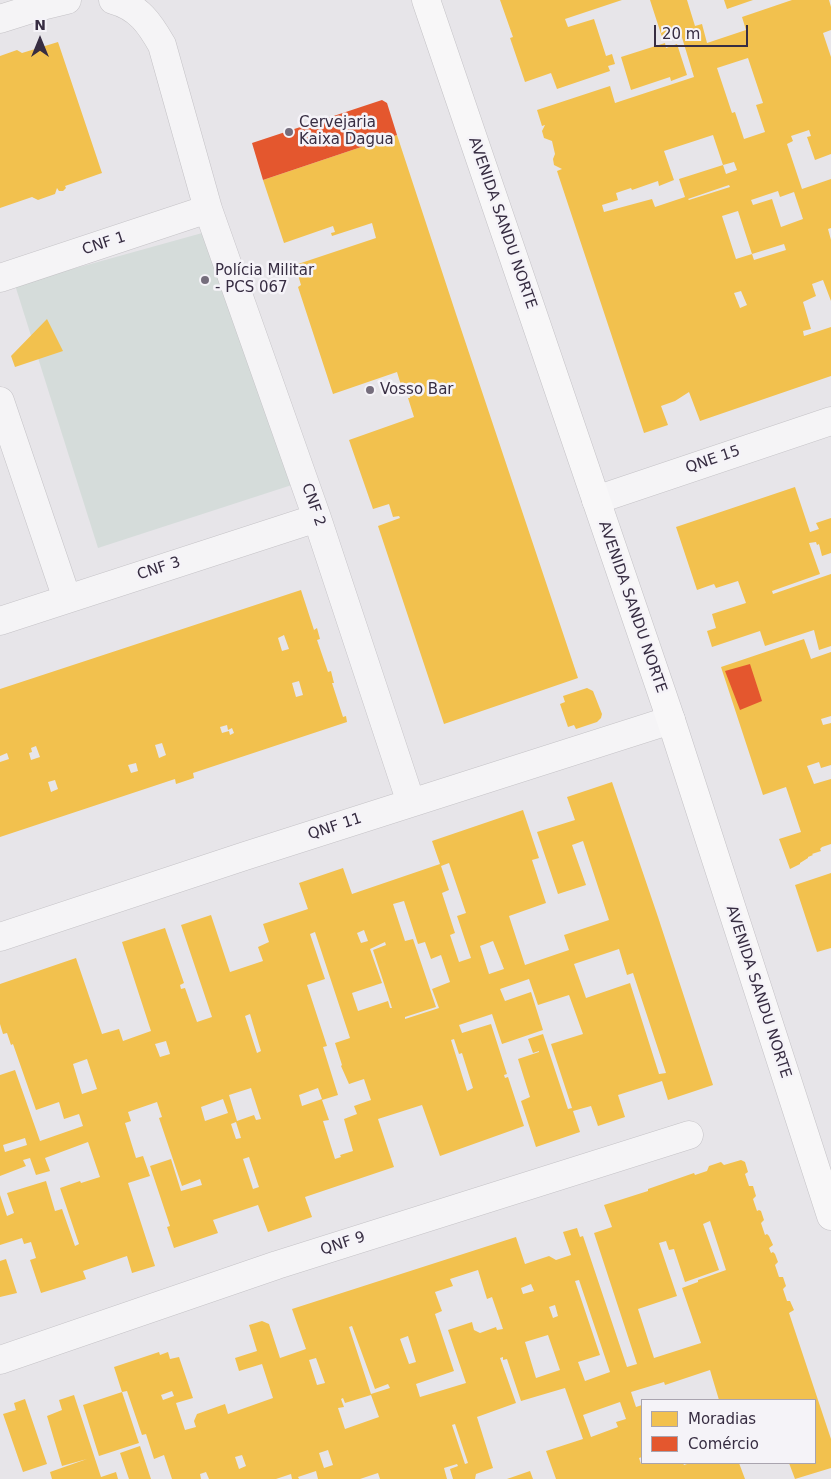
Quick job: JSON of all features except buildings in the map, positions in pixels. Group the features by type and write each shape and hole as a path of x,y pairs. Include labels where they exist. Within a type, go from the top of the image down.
{"main road":[{"name":"AVENIDA SANDU NORTE","path":"426,0 671,720 831,1216"}],"street":[{"path":"0,19 67,0"},
{"name":"CNF 2","path":"113,0 137,12 151,24 162,45 208,209 317,518 411,803"},
{"name":"CNF 1","path":"0,278 208,209"},
{"path":"0,401 67,599"},
{"name":"QNE 15","path":"596,500 831,420"},
{"name":"CNF 3","path":"0,621 317,518"},
{"name":"QNF 11","path":"0,937 671,720"},
{"name":"QNF 9","path":"0,1360 277,1265 689,1135"}],"shaded area":[{"path":"213,230 301,482 98,548 15,285"}],"place":[{"name":"Cervejaria Kaixa Dagua","path":"289,132"},
{"name":"Polícia Militar - PCS 067","path":"205,280"},
{"name":"Vosso Bar","path":"370,390"}]}
